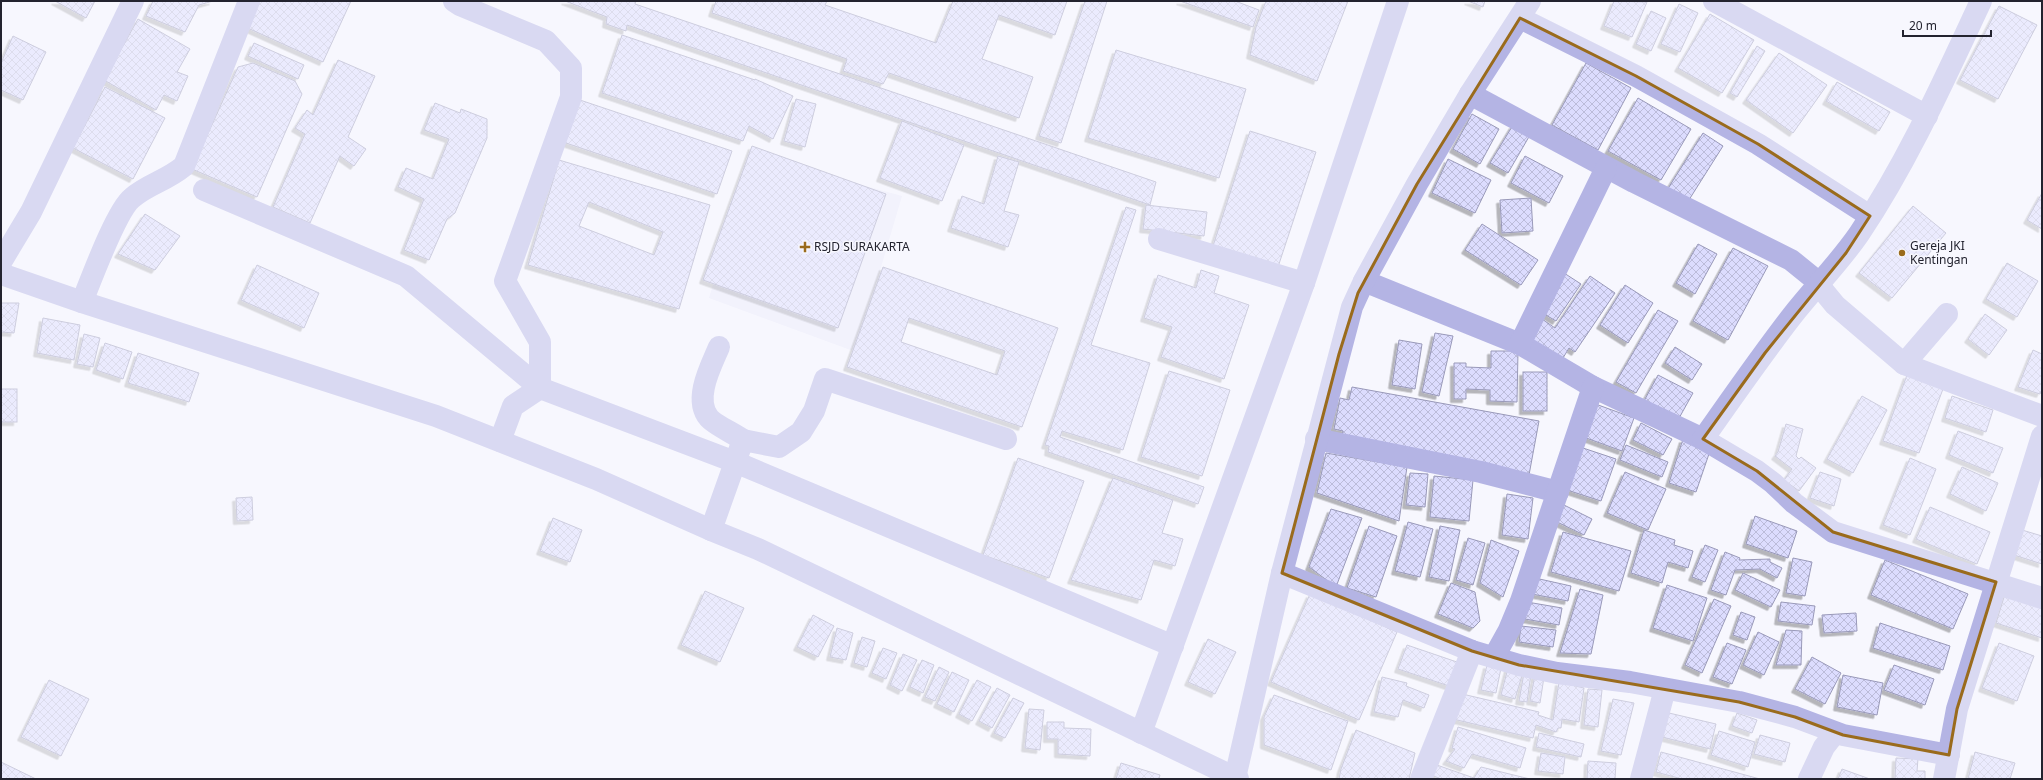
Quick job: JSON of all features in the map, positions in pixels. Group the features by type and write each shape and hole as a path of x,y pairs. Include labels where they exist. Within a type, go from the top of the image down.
{"street":[{"path":"1,262 13,245 31,212 133,1"},
{"path":"82,302 119,215 130,199 144,189 172,176 184,166 249,1"},
{"path":"454,1 460,5 546,41 570,68 571,97 505,281 540,342 540,388"},
{"path":"1140,732 1173,646 1304,283 1398,1"},
{"path":"1714,1 1927,116"},
{"path":"1703,439 1764,352 1818,283 1846,252 1870,216 1927,116 1981,1"},
{"path":"1,274 82,302 436,416 596,479 711,530 758,549 1237,778 1282,573 1316,439 1352,307 1364,281 1470,94 1525,9 1636,76 1746,137 1870,216"},
{"path":"1470,94 1606,168 1791,260 1818,283 1835,305 1904,364 2042,416"},
{"path":"1520,344 1606,168"},
{"path":"204,190 406,276 540,388 734,462 1173,646"},
{"path":"1158,239 1304,283"},
{"path":"1364,281 1520,344 1593,387 1703,439 1757,471 1773,483 1794,503 1833,532 1996,582 2042,598"},
{"path":"1904,364 1947,314"},
{"path":"720,347 707,375 702,399 709,418 743,440 779,447 801,432 814,411 825,379 1006,439"},
{"path":"1494,657 1509,630 1521,601 1593,387"},
{"path":"500,441 513,406 540,388"},
{"path":"1947,778 1949,755 1957,709 2042,436"},
{"path":"1316,439 1481,472 1558,492"},
{"path":"711,530 743,440"},
{"path":"1282,573 1472,651 1557,674 1630,682 1771,710 1835,732 1949,755"},
{"path":"1421,779 1472,651"},
{"path":"1640,779 1665,689"},
{"path":"1809,779 1824,747 1835,732"}],"highlighted area":[{"path":"1520,18 1636,76 1758,144 1870,216 1846,253 1765,353 1703,439 1757,471 1833,532 1996,582 1957,709 1949,755 1843,735 1795,717 1739,702 1519,665 1472,651 1282,573 1339,354 1358,293 1417,184"}],"shaded area":[{"name":"RSJD SURAKARTA","path":"752,155 902,196 856,352 709,298"}],"building":[{"path":"55,1 95,1 86,18"},
{"path":"153,1 213,1 199,5 185,32 146,16"},
{"path":"253,1 351,1 323,62 241,25"},
{"path":"565,1 636,1 635,4 1156,182 1150,205 627,25 626,31 606,24 607,17"},
{"path":"716,1 827,1 825,5 936,43 953,1 1067,1 1055,35 999,15 982,59 1033,77 1019,118 889,73 883,84 843,71 847,59 712,13"},
{"path":"1085,1 1107,1 1061,143 1039,136"},
{"path":"1180,1 1235,1 1259,10 1253,27"},
{"path":"1266,1 1348,1 1317,81 1250,55 1256,27"},
{"path":"1468,1 1485,1 1483,7"},
{"path":"1614,1 1647,2 1632,37 1604,26"},
{"path":"1679,4 1698,13 1680,52 1661,44"},
{"path":"1999,6 2037,25 1998,99 1960,80"},
{"path":"1651,11 1666,18 1651,51 1636,44"},
{"path":"1710,14 1754,40 1722,93 1678,68"},
{"path":"138,19 190,49 177,72 188,76 177,101 164,95 156,110 104,80"},
{"path":"622,35 755,79 793,96 773,139 749,126 743,141 602,93"},
{"path":"13,36 46,52 23,100 1,90 1,63"},
{"path":"254,43 304,65 298,79 248,56"},
{"path":"1757,46 1765,51 1737,97 1730,93"},
{"path":"1116,50 1246,89 1219,178 1088,138"},
{"path":"1779,53 1827,85 1793,133 1746,100"},
{"path":"338,60 375,76 348,137 366,149 354,166 340,156 310,223 273,207 305,134 295,128 307,110 313,115"},
{"path":"253,63 295,81 302,94 257,197 192,169 238,67"},
{"path":"1586,63 1631,88 1598,150 1552,125"},
{"path":"1837,82 1890,112 1879,131 1826,101"},
{"path":"105,87 165,118 133,179 73,148"},
{"path":"574,98 732,151 717,194 560,141"},
{"path":"1638,98 1691,129 1661,180 1608,151"},
{"path":"796,99 816,104 805,147 784,141"},
{"path":"435,103 460,113 461,109 487,119 487,138 455,213 447,219 429,260 404,250 424,199 398,187 406,168 433,179 449,139 424,130"},
{"path":"1472,114 1499,129 1480,164 1453,149"},
{"path":"902,121 964,145 942,201 880,178"},
{"path":"1513,125 1530,135 1508,173 1490,163"},
{"path":"1250,131 1316,152 1278,267 1213,246"},
{"path":"1703,133 1723,146 1687,203 1667,190"},
{"name":"RSJD SURAKARTA","path":"752,146 886,194 838,328 703,280"},
{"path":"998,156 1019,162 1004,211 1019,215 1008,247 951,228 962,196 984,204"},
{"path":"1525,156 1563,176 1549,203 1511,183"},
{"path":"1448,159 1491,180 1475,213 1432,193"},
{"path":"559,160 710,205 679,309 528,265","holes":["589,202 663,232 654,255 579,226"]},
{"path":"2042,193 2042,229 2027,220"},
{"path":"1531,198 1533,231 1502,233 1500,200"},
{"path":"1146,205 1207,212 1204,236 1143,229"},
{"name":"Gereja JKI Kentingan","path":"1913,206 1946,233 1892,298 1859,273"},
{"path":"1126,207 1136,210 1091,345 1150,363 1123,450 1062,431 1060,437 1204,487 1198,504 1048,452 1049,446 1045,445"},
{"path":"145,214 180,236 155,270 118,254"},
{"path":"1482,224 1538,260 1521,285 1465,250"},
{"path":"1698,244 1717,254 1695,294 1676,283"},
{"path":"1733,248 1768,266 1728,340 1693,321"},
{"path":"2007,263 2038,281 2017,317 1986,299"},
{"path":"257,265 319,293 304,328 241,300"},
{"path":"883,267 1058,328 1022,427 847,367","holes":["909,318 1005,351 997,375 901,342"]},
{"path":"1201,270 1219,276 1214,293 1249,305 1224,379 1161,357 1172,327 1144,318 1158,275 1196,288"},
{"path":"1564,273 1581,284 1556,321 1539,311"},
{"path":"1590,276 1615,293 1575,352 1569,348 1560,363 1527,342 1542,319 1555,328"},
{"path":"1625,285 1653,303 1628,343 1600,325"},
{"path":"1,303 19,303 14,333 1,332"},
{"path":"1658,310 1678,321 1636,393 1616,382"},
{"path":"1985,314 2007,330 1989,355 1968,339"},
{"path":"43,318 80,325 74,360 37,353"},
{"path":"1435,333 1453,336 1439,396 1422,392"},
{"path":"84,334 100,338 93,367 77,364"},
{"path":"1399,340 1422,344 1415,389 1392,385"},
{"path":"105,343 132,352 123,379 96,370"},
{"path":"1675,347 1702,364 1692,380 1665,363"},
{"path":"2033,350 2042,354 2042,390 2040,394 2018,387"},
{"path":"1491,351 1518,351 1517,402 1490,401 1490,390 1466,389 1466,399 1454,399 1454,363 1466,363 1466,367 1491,368"},
{"path":"138,353 199,373 189,402 128,383"},
{"path":"1169,371 1230,390 1202,476 1141,457"},
{"path":"1523,372 1547,372 1547,411 1523,411"},
{"path":"1658,375 1693,393 1678,420 1644,401"},
{"path":"1907,375 1943,389 1919,453 1883,441"},
{"path":"1352,387 1539,421 1529,475 1341,440 1343,431 1334,429 1340,398 1349,400"},
{"path":"1,389 17,389 17,422 1,422"},
{"path":"1862,396 1887,410 1853,473 1827,459"},
{"path":"1952,396 1993,410 1986,432 1945,418"},
{"path":"1590,402 1634,418 1622,451 1578,435"},
{"path":"1641,423 1672,439 1663,455 1633,440"},
{"path":"1786,424 1803,429 1796,456 1799,459 1801,457 1816,468 1799,491 1784,480 1792,469 1775,456 1778,452"},
{"path":"1958,431 2003,448 1993,473 1949,455"},
{"path":"1683,439 1711,448 1696,492 1669,483"},
{"path":"1626,445 1668,462 1662,477 1620,460"},
{"path":"1580,447 1616,459 1601,501 1564,489"},
{"path":"1326,453 1407,467 1399,521 1317,493"},
{"path":"1018,458 1084,481 1049,578 983,555"},
{"path":"1910,458 1936,469 1910,535 1883,525"},
{"path":"1962,467 1998,483 1986,511 1950,494"},
{"path":"1625,472 1666,489 1648,530 1607,513"},
{"path":"1820,472 1841,479 1834,506 1810,498"},
{"path":"1410,473 1428,474 1425,507 1406,505"},
{"path":"1434,476 1473,480 1469,521 1430,517"},
{"path":"1113,478 1173,500 1162,533 1183,539 1175,566 1154,560 1141,600 1071,580"},
{"path":"1507,494 1533,498 1528,539 1502,535"},
{"path":"252,497 253,520 237,521 236,498"},
{"path":"1562,504 1592,519 1584,535 1553,520"},
{"path":"1930,507 1990,532 1977,564 1916,539"},
{"path":"1331,509 1362,518 1336,587 1309,567"},
{"path":"1755,516 1797,531 1788,558 1746,544"},
{"path":"553,518 582,530 570,562 540,551"},
{"path":"1408,522 1433,529 1420,577 1395,571"},
{"path":"1369,526 1397,536 1376,597 1347,588"},
{"path":"1440,526 1460,530 1449,581 1429,577"},
{"path":"1644,530 1675,540 1674,545 1693,551 1688,568 1668,562 1662,583 1631,573"},
{"path":"2022,530 2042,536 2042,564 2014,555"},
{"path":"1563,532 1631,551 1619,591 1551,572"},
{"path":"1468,538 1485,543 1473,585 1456,580"},
{"path":"1491,540 1519,551 1503,597 1480,583"},
{"path":"1705,545 1718,550 1705,582 1692,577"},
{"path":"1725,552 1740,558 1739,560 1770,559 1770,562 1782,568 1777,578 1760,569 1735,570 1726,595 1711,590"},
{"path":"1793,558 1812,562 1805,596 1786,593"},
{"path":"1885,560 1968,594 1953,629 1871,595"},
{"path":"1743,573 1780,590 1771,607 1735,590"},
{"path":"1535,578 1571,586 1568,601 1532,594"},
{"path":"1451,583 1475,592 1480,621 1473,628 1438,614"},
{"path":"1667,585 1707,598 1693,641 1653,628"},
{"path":"1580,589 1603,595 1591,654 1560,653"},
{"path":"705,591 744,608 720,662 681,645"},
{"path":"1310,594 1397,632 1359,720 1271,682"},
{"path":"2005,594 2042,606 2042,638 1996,623"},
{"path":"1714,599 1731,606 1702,673 1685,665"},
{"path":"1527,602 1562,608 1559,625 1525,619"},
{"path":"1781,602 1815,606 1812,625 1778,621"},
{"path":"1741,612 1755,617 1747,640 1733,635"},
{"path":"1856,613 1857,631 1824,633 1822,615"},
{"path":"813,615 834,626 818,657 797,647"},
{"path":"1880,623 1950,646 1943,670 1873,648"},
{"path":"1521,626 1556,630 1553,647 1519,642"},
{"path":"837,628 853,633 846,660 830,657"},
{"path":"1786,630 1802,631 1801,665 1776,665"},
{"path":"1758,632 1779,642 1764,675 1743,665"},
{"path":"862,637 875,641 867,667 854,663"},
{"path":"1208,639 1236,652 1215,694 1188,682"},
{"path":"1727,643 1746,650 1732,684 1713,677"},
{"path":"1999,643 2034,656 2017,701 1982,688"},
{"path":"1407,645 1457,662 1449,686 1398,669"},
{"path":"883,648 897,653 886,679 872,673"},
{"path":"903,654 917,660 902,691 890,685"},
{"path":"1812,657 1841,673 1825,704 1795,689"},
{"path":"922,660 934,665 923,693 910,687"},
{"path":"1487,665 1501,668 1496,693 1481,690"},
{"path":"1894,665 1934,679 1925,705 1884,690"},
{"path":"939,667 949,672 935,701 925,697"},
{"path":"1508,668 1523,672 1515,699 1501,695"},
{"path":"952,672 969,680 954,712 937,704"},
{"path":"1524,673 1531,674 1527,702 1519,701"},
{"path":"1535,675 1544,677 1540,703 1530,701"},
{"path":"1843,675 1883,683 1877,715 1837,707"},
{"path":"1382,677 1407,683 1406,686 1429,695 1424,708 1403,700 1398,717 1374,712"},
{"path":"49,680 89,699 61,756 21,737"},
{"path":"977,680 991,687 972,721 959,714"},
{"path":"1559,682 1584,688 1579,722 1562,719 1561,728 1558,728 1556,732 1536,725 1533,738 1453,719 1458,693 1539,712 1538,715 1553,720"},
{"path":"997,688 1010,695 992,728 979,721"},
{"path":"1588,689 1602,690 1598,727 1584,725"},
{"path":"1274,695 1348,721 1331,770 1264,745 1264,717"},
{"path":"1013,698 1024,703 1005,738 994,733"},
{"path":"1613,699 1634,703 1621,755 1601,751"},
{"path":"1029,709 1044,710 1040,750 1025,748"},
{"path":"1669,713 1716,724 1710,749 1662,737"},
{"path":"1737,713 1757,720 1752,733 1732,726"},
{"path":"1047,722 1064,722 1064,728 1091,729 1090,756 1058,754 1058,739 1047,739"},
{"path":"1458,727 1526,748 1520,768 1472,754 1464,768 1446,761 1455,749 1452,748"},
{"path":"1356,730 1415,753 1409,779 1339,779 1341,769"},
{"path":"1719,731 1755,742 1748,767 1711,755"},
{"path":"1539,733 1584,744 1581,757 1536,747"},
{"path":"1760,735 1790,743 1785,762 1754,754"},
{"path":"1661,752 1760,779 1682,779 1656,772"},
{"path":"1975,752 2015,763 2010,779 1968,779"},
{"path":"1541,753 1565,757 1563,774 1538,771"},
{"path":"1896,758 1918,759 1917,771 1925,771 1925,779 1895,779"},
{"path":"1588,761 1616,763 1615,779 1587,779"},
{"path":"1,762 36,779 1,779"},
{"path":"1121,763 1160,775 1159,779 1116,779"},
{"path":"1434,764 1474,778 1481,767 1530,779 1441,779 1429,774"},
{"path":"1842,769 1870,779 1838,779"}],"place":[{"name":"RSJD SURAKARTA","path":"805,247"},
{"name":"Gereja JKI Kentingan","path":"1902,253"}]}
